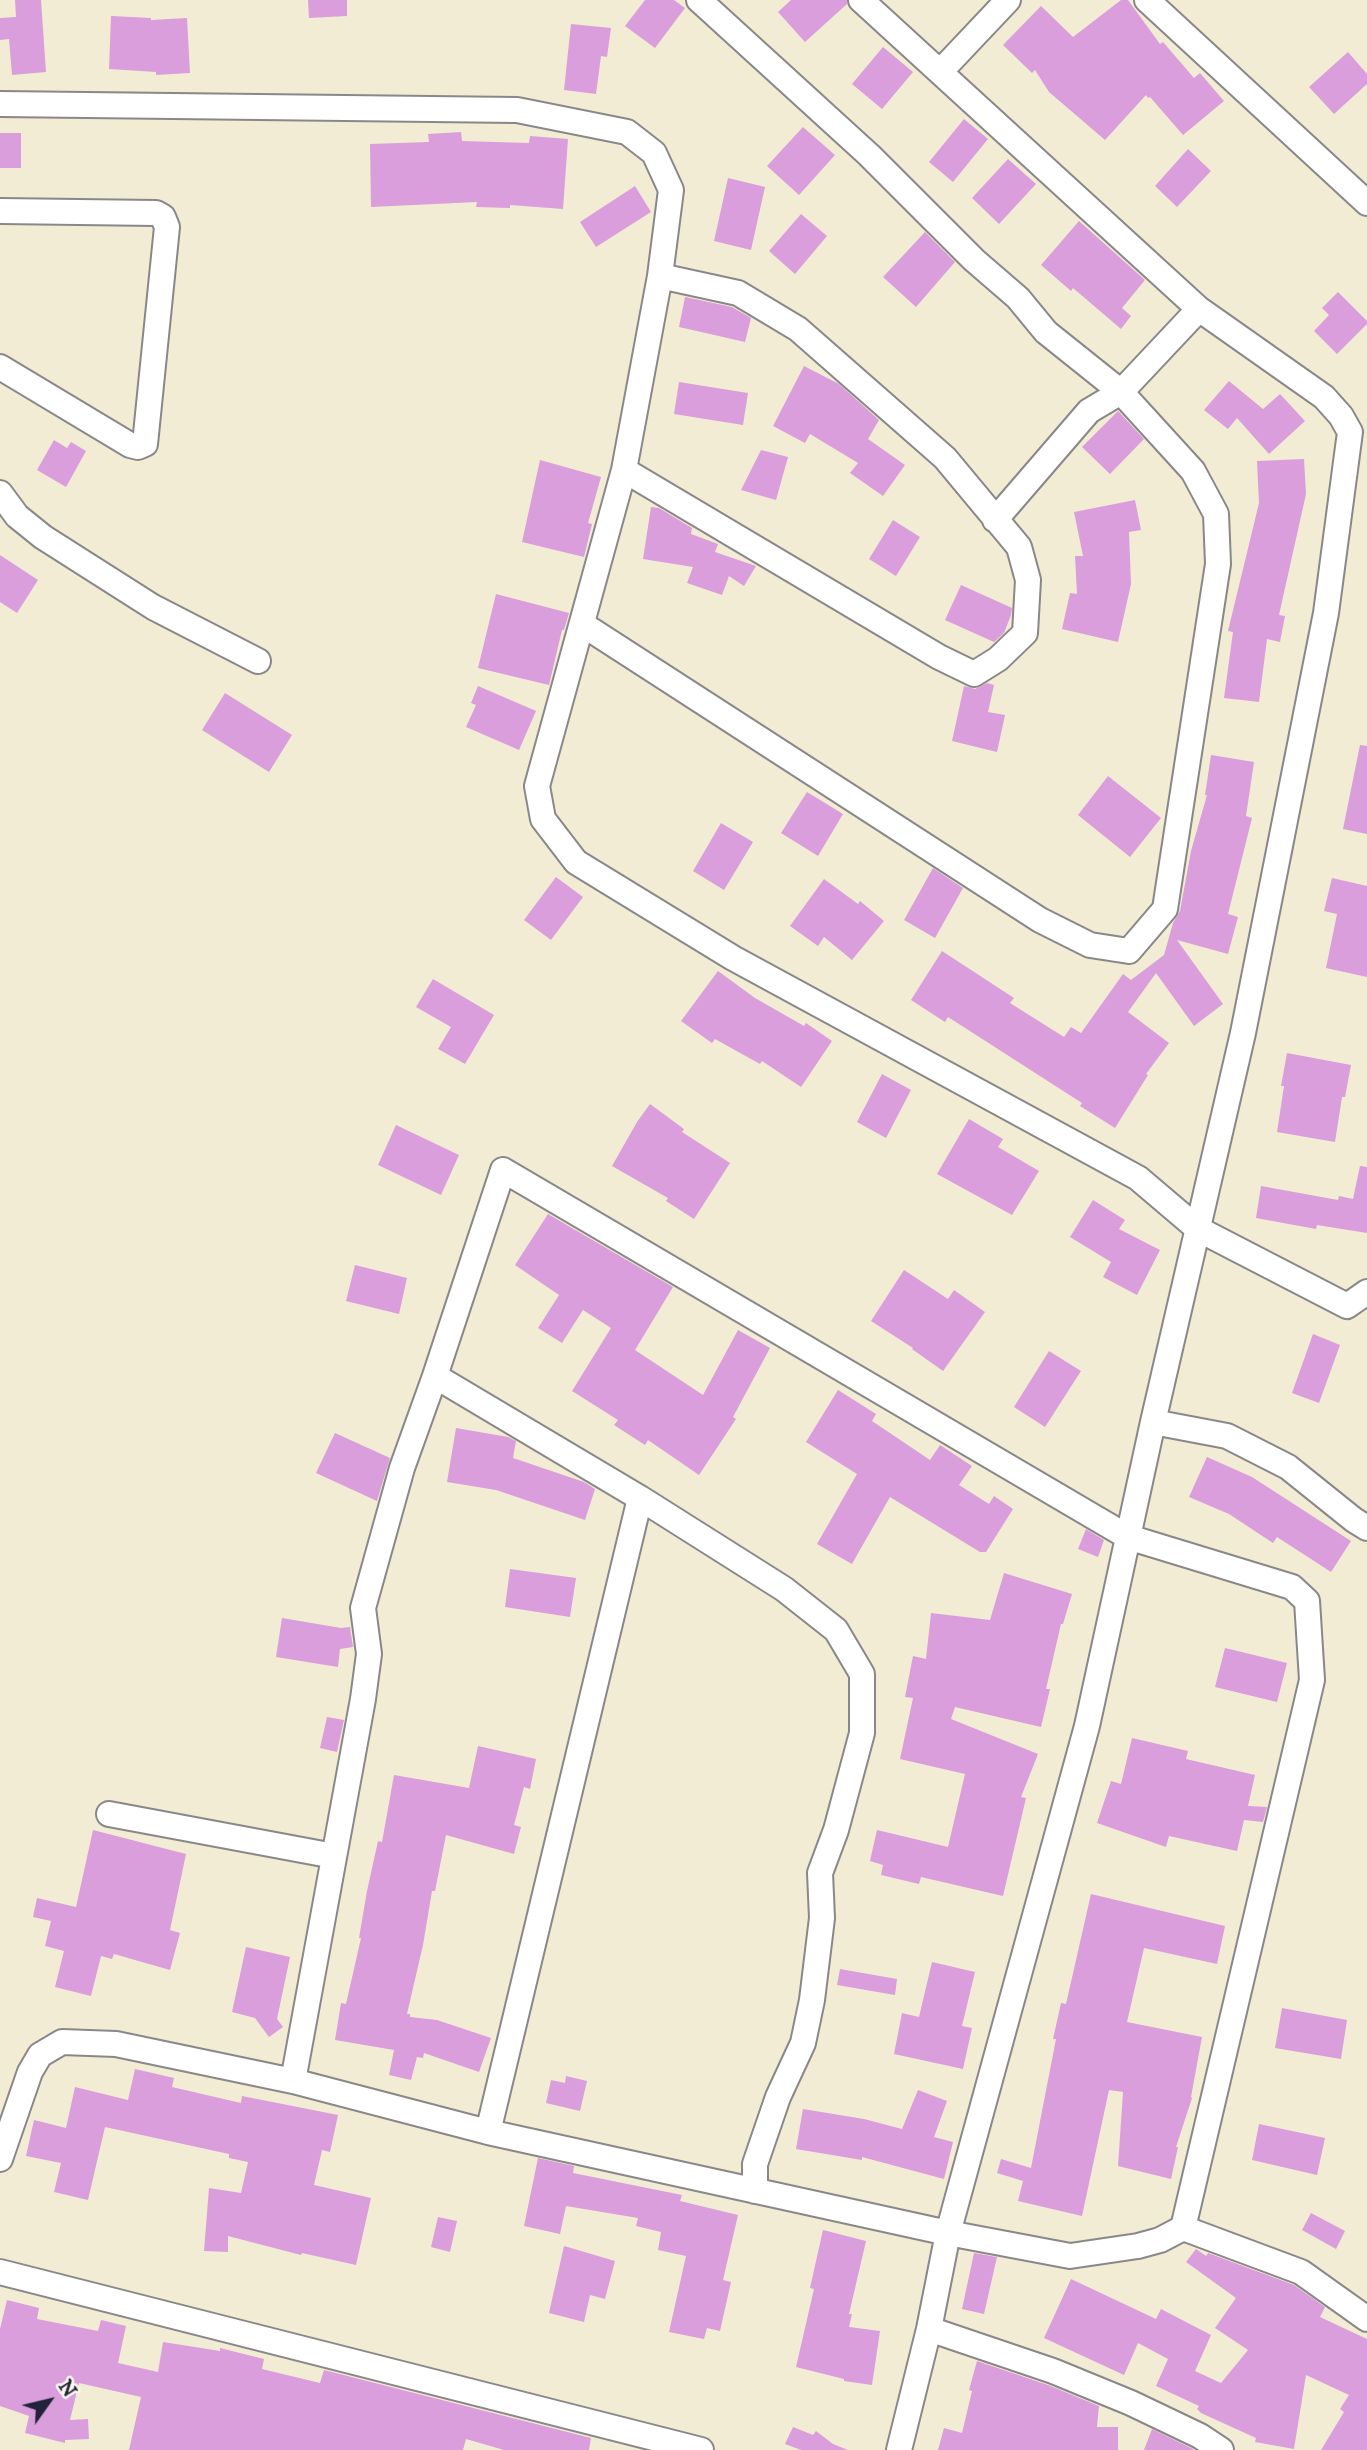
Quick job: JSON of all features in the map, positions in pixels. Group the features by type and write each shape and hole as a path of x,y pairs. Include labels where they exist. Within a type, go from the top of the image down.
{"street":[{"path":"582,624 1040,920 1090,945 1129,951 1165,909 1218,564 1216,514 1193,471 1121,391 1046,332 1018,298 974,260 869,155 699,0"},
{"path":"861,0 1199,309 1324,397 1359,432 1243,1033 1153,1422 1087,1726 948,2233 929,2329 899,2450"},
{"path":"940,72 1008,0"},
{"path":"1147,0 1367,203"},
{"path":"0,104 517,110 627,132 654,153 671,190 660,276 624,470 537,786 543,819 576,862 733,958 1138,1178 1198,1229 1347,1306 1367,1292"},
{"path":"0,221 0,211 156,213 163,217 167,227 145,443 138,447 130,445 0,367"},
{"path":"624,470 939,657 974,674 998,659 1025,633 1028,580 1019,547 946,458 798,329 738,293 660,276"},
{"path":"995,520 1089,411 1121,391 1199,309"},
{"path":"0,493 17,516 43,537 153,607 258,661"},
{"path":"293,2081 369,1654 363,1608 402,1468 503,1170 1128,1537 1292,1587 1307,1601 1312,1680 1183,2228"},
{"path":"435,1376 640,1498 784,1589 836,1630 862,1674 862,1733 836,1830 820,1873 822,1919 813,2000 803,2043 778,2097 755,2164 755,2191"},
{"path":"1153,1422 1227,1436 1252,1448 1288,1467 1367,1528"},
{"path":"488,2132 640,1498"},
{"path":"109,1814 334,1856"},
{"path":"0,2159 30,2072 40,2055 62,2042 116,2044 293,2081 488,2132 948,2233 1070,2256 1138,2246 1160,2240 1183,2228 1301,2272 1367,2319"},
{"path":"0,2272 701,2450"},
{"path":"929,2329 1053,2371 1131,2403 1200,2436 1221,2450"}],"building":[{"path":"15,0 41,0 46,72 12,75 9,39 0,40 0,18 16,17"},
{"path":"308,0 347,0 347,16 309,18"},
{"path":"645,0 674,0 685,8 655,48 625,26"},
{"path":"791,0 847,0 847,4 805,42 778,12"},
{"path":"1121,0 1128,0 1160,44 1163,42 1194,78 1200,73 1224,101 1183,135 1146,95 1105,140 1049,92 1035,70 1032,73 1003,45 1041,6 1073,37"},
{"path":"111,16 151,20 187,18 190,73 156,75 156,72 109,69"},
{"path":"571,24 611,28 607,57 601,56 596,94 564,90"},
{"path":"883,47 913,72 882,109 852,84"},
{"path":"1348,52 1367,74 1367,84 1334,114 1309,87"},
{"path":"964,119 988,139 953,182 929,162"},
{"path":"803,127 835,155 799,195 767,166"},
{"path":"461,132 462,141 529,143 530,136 568,139 563,209 510,205 510,208 476,207 477,202 371,207 370,144 429,142 428,134"},
{"path":"0,133 21,133 21,168 0,168"},
{"path":"1188,149 1211,171 1177,207 1155,186"},
{"path":"1008,159 1036,184 999,224 972,198"},
{"path":"728,178 765,187 751,250 714,241"},
{"path":"635,186 651,212 596,247 580,222"},
{"path":"801,214 827,236 795,274 769,251"},
{"path":"1079,221 1145,280 1122,308 1131,316 1121,329 1041,265"},
{"path":"925,232 955,262 916,307 883,277"},
{"path":"1338,292 1367,324 1337,354 1314,331 1329,315 1322,308"},
{"path":"685,297 732,307 751,318 745,342 679,327"},
{"path":"804,366 839,384 879,420 868,439 905,465 883,496 850,473 858,463 810,434 805,443 773,426"},
{"path":"1229,381 1263,409 1280,394 1305,421 1269,454 1237,418 1228,429 1204,410"},
{"path":"679,382 748,393 743,425 674,414"},
{"path":"1118,411 1144,439 1110,474 1082,447"},
{"path":"54,440 67,448 71,442 86,451 66,487 37,470"},
{"path":"761,450 788,457 776,500 741,490"},
{"path":"1304,459 1306,494 1279,615 1285,616 1280,642 1267,639 1259,702 1224,698 1233,632 1228,631 1259,503 1257,461"},
{"path":"540,460 601,477 588,523 592,524 584,557 522,542"},
{"path":"1135,500 1141,530 1129,532 1131,584 1118,642 1062,629 1070,593 1077,594 1075,556 1083,556 1074,512"},
{"path":"651,507 659,508 692,528 691,534 718,544 715,552 756,566 744,586 729,576 722,595 687,583 693,567 643,559"},
{"path":"893,520 920,537 896,576 869,559"},
{"path":"0,555 38,580 17,613 0,602"},
{"path":"961,585 1012,608 1004,633 994,642 945,620"},
{"path":"496,594 569,613 562,630 549,685 478,668"},
{"path":"987,683 994,685 988,712 1005,715 997,752 952,741 964,686 975,689"},
{"path":"478,686 536,711 519,750 466,727 476,705 471,703"},
{"path":"225,693 292,735 269,772 202,730"},
{"path":"1360,745 1367,746 1367,834 1343,829"},
{"path":"1211,755 1254,762 1246,816 1252,818 1228,914 1238,917 1228,954 1177,940 1223,1004 1194,1026 1156,973 1128,1012 1169,1043 1146,1074 1148,1075 1115,1128 1080,1106 1082,1103 948,1017 945,1022 911,1000 942,951 1014,998 1010,1003 1064,1037 1071,1027 1081,1033 1123,974 1131,980 1164,955 1173,923 1180,911 1191,851 1207,795"},
{"path":"1108,776 1161,818 1130,857 1078,815"},
{"path":"807,792 843,814 818,856 781,833"},
{"path":"721,823 753,842 724,890 693,871"},
{"path":"933,868 963,888 935,938 904,920"},
{"path":"556,877 583,897 551,940 524,920"},
{"path":"1332,878 1367,886 1367,977 1326,968 1337,914 1324,911"},
{"path":"824,879 858,904 860,901 884,921 852,960 824,937 818,946 790,926"},
{"path":"718,971 755,998 804,1026 806,1023 832,1041 801,1087 762,1061 760,1064 715,1039 712,1043 681,1021"},
{"path":"433,979 494,1015 465,1064 438,1049 451,1027 416,1007"},
{"path":"1287,1053 1351,1065 1345,1097 1342,1097 1335,1142 1277,1132"},
{"path":"882,1074 911,1090 886,1138 857,1122"},
{"path":"650,1104 684,1129 682,1132 730,1163 694,1219 666,1201 668,1198 612,1166"},
{"path":"969,1119 1003,1139 998,1147 1039,1171 1012,1215 937,1174"},
{"path":"396,1125 459,1155 441,1195 378,1165"},
{"path":"1360,1166 1367,1167 1367,1233 1317,1225 1316,1229 1256,1218 1261,1186 1338,1200 1339,1196 1353,1199"},
{"path":"1093,1200 1125,1220 1119,1229 1160,1250 1137,1295 1103,1277 1111,1262 1070,1237"},
{"path":"548,1214 673,1287 635,1350 703,1395 738,1330 770,1348 733,1417 736,1419 699,1475 648,1440 645,1445 614,1425 618,1420 572,1391 611,1328 583,1310 562,1343 538,1328 559,1295 515,1265"},
{"path":"355,1265 407,1278 399,1314 346,1301"},
{"path":"904,1270 948,1299 954,1290 985,1312 943,1371 871,1321"},
{"path":"1313,1334 1340,1345 1319,1403 1292,1393"},
{"path":"1049,1351 1081,1371 1045,1427 1014,1407"},
{"path":"838,1390 876,1414 872,1421 930,1460 940,1445 972,1466 959,1485 989,1504 994,1496 1013,1509 986,1552 980,1552 890,1497 852,1564 817,1544 857,1474 806,1442"},
{"path":"456,1428 508,1437 516,1441 513,1458 584,1482 595,1489 585,1520 496,1490 447,1482"},
{"path":"335,1433 390,1458 377,1501 316,1473"},
{"path":"1207,1457 1252,1477 1351,1541 1331,1572 1277,1537 1273,1543 1229,1514 1189,1497"},
{"path":"1086,1529 1104,1540 1098,1557 1078,1549"},
{"path":"510,1569 576,1578 570,1617 505,1607"},
{"path":"1004,1573 1072,1594 1061,1624 1046,1689 1050,1689 1041,1727 955,1707 951,1719 1038,1754 1021,1797 1026,1798 1003,1896 921,1877 919,1884 881,1875 883,1865 870,1861 877,1830 948,1847 965,1774 900,1759 913,1698 905,1697 913,1656 926,1659 931,1613 990,1620"},
{"path":"282,1618 341,1628 350,1627 353,1647 340,1649 338,1667 276,1657"},
{"path":"1225,1648 1287,1663 1277,1702 1215,1687"},
{"path":"327,1717 344,1720 337,1752 320,1748"},
{"path":"1132,1738 1188,1751 1186,1759 1255,1775 1248,1806 1267,1807 1263,1822 1244,1820 1237,1851 1169,1836 1166,1847 1097,1823 1111,1781 1121,1784"},
{"path":"478,1746 536,1759 530,1789 524,1787 514,1825 521,1827 514,1854 446,1835 407,2014 410,2014 410,2017 437,2020 491,2038 479,2072 424,2053 423,2058 417,2057 411,2080 389,2075 394,2050 335,2040 341,2003 346,2004 361,1938 367,1891 378,1841 382,1842 394,1775 469,1788"},
{"path":"93,1830 186,1854 170,1930 180,1933 170,1970 114,1954 112,1959 101,1956 91,1996 55,1987 64,1951 45,1946 51,1921 33,1917 37,1898 76,1907"},
{"path":"1091,1894 1225,1926 1217,1964 1144,1948 1127,2022 1202,2037 1192,2098 1176,2147 1171,2179 1118,2166 1123,2092 1109,2090 1082,2216 1018,2201 1023,2181 997,2173 1001,2159 1031,2168 1056,2039 1053,2039 1061,2003 1066,2004"},
{"path":"246,1947 290,1957 277,2019 283,2027 269,2037 255,2018 232,2012"},
{"path":"932,1962 975,1972 962,2026 972,2028 963,2069 894,2054 902,2013 919,2017"},
{"path":"840,1969 897,1979 895,1995 837,1985"},
{"path":"1282,2008 1347,2020 1341,2059 1275,2048"},
{"path":"135,2069 174,2078 172,2087 241,2103 242,2096 338,2115 330,2152 322,2150 314,2185 371,2198 356,2265 302,2253 301,2255 228,2236 228,2252 204,2251 209,2188 241,2193 248,2162 229,2158 229,2154 105,2127 88,2200 54,2192 61,2163 26,2156 34,2120 66,2128 75,2087 128,2100"},
{"path":"566,2076 587,2081 580,2111 546,2103 551,2080 565,2083"},
{"path":"918,2090 947,2101 934,2137 953,2142 944,2179 862,2157 862,2160 796,2149 803,2109 864,2119 902,2129"},
{"path":"1259,2124 1325,2138 1317,2175 1252,2160"},
{"path":"538,2158 574,2166 573,2173 682,2195 680,2201 738,2215 723,2280 731,2282 720,2331 707,2328 704,2339 669,2332 686,2256 658,2250 661,2232 636,2226 638,2218 566,2206 560,2234 524,2226"},
{"path":"1311,2213 1345,2231 1336,2249 1302,2230"},
{"path":"438,2217 457,2221 450,2252 431,2247"},
{"path":"823,2230 866,2241 849,2314 852,2314 849,2327 880,2331 872,2385 844,2381 796,2367 814,2289 810,2288"},
{"path":"564,2246 615,2261 605,2299 590,2295 584,2322 549,2313"},
{"path":"1196,2249 1206,2256 1208,2253 1294,2285 1325,2307 1320,2317 1367,2339 1367,2450 1321,2450 1344,2412 1340,2409 1349,2395 1306,2375 1294,2449 1255,2442 1256,2438 1201,2413 1197,2409 1199,2406 1156,2386 1168,2359 1138,2343 1124,2375 1044,2338 1071,2279 1156,2319 1161,2309 1211,2335 1195,2371 1221,2383 1248,2350 1215,2328 1236,2298 1186,2262"},
{"path":"974,2253 997,2257 984,2314 962,2309"},
{"path":"7,2300 39,2308 37,2319 98,2331 101,2320 126,2326 118,2363 158,2372 163,2342 220,2351 220,2348 264,2359 262,2369 320,2383 324,2370 591,2438 589,2450 504,2450 466,2439 463,2450 129,2450 141,2397 79,2383 70,2420 88,2419 89,2439 65,2440 65,2443 25,2433 29,2416 0,2406 0,2329"},
{"path":"977,2361 1099,2406 1097,2427 1118,2427 1118,2450 938,2450 944,2428 962,2433"},
{"path":"793,2427 813,2435 816,2431 833,2444 848,2450 801,2450 785,2444"},
{"path":"1152,2429 1193,2449 1194,2450 1144,2450"}]}
